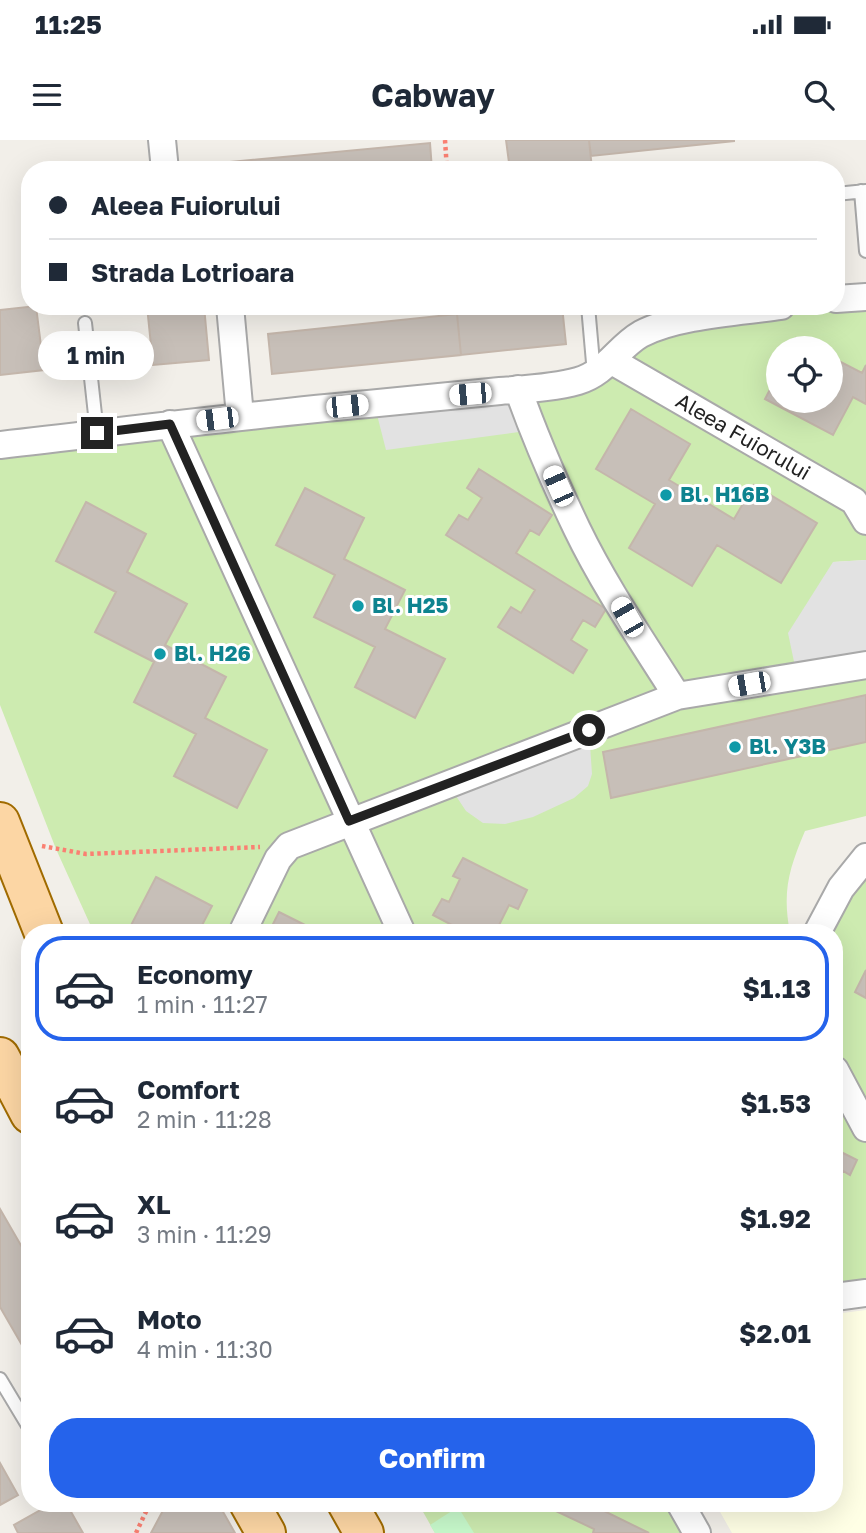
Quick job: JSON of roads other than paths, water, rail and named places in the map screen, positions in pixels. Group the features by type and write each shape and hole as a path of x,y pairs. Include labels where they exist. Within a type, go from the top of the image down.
{"main road":[{"path":"3,832 40,924"},
{"path":"0,1057 21,1097"},
{"path":"254,1512 266,1533"},
{"path":"353,1512 364,1533"}],"street":[{"path":"162,140 164,161"},
{"path":"845,298 866,297"},
{"path":"231,315 240,416"},
{"path":"0,445 240,416 578,381 603,368 640,335 681,321 721,315"},
{"name":"Aleea Fuiorului","path":"603,368 854,501 866,521"},
{"path":"518,389 533,430 578,531 627,617 677,696"},
{"path":"170,424 398,924"},
{"path":"246,924 278,859 289,846 677,696 866,665"},
{"path":"822,924 841,888 866,857"},
{"path":"843,1085 866,1128"},
{"path":"843,1296 866,1293"},
{"path":"685,1512 697,1533"}],"lane":[{"path":"845,193 864,191 866,251"},
{"path":"590,315 603,368"},
{"path":"85,323 97,433"},
{"path":"0,1379 21,1414"}],"place":[{"name":"Bl. H16B","path":"666,495"},
{"name":"Bl. H25","path":"358,606"},
{"name":"Bl. H26","path":"160,654"},
{"name":"Bl. Y3B","path":"735,747"}]}
